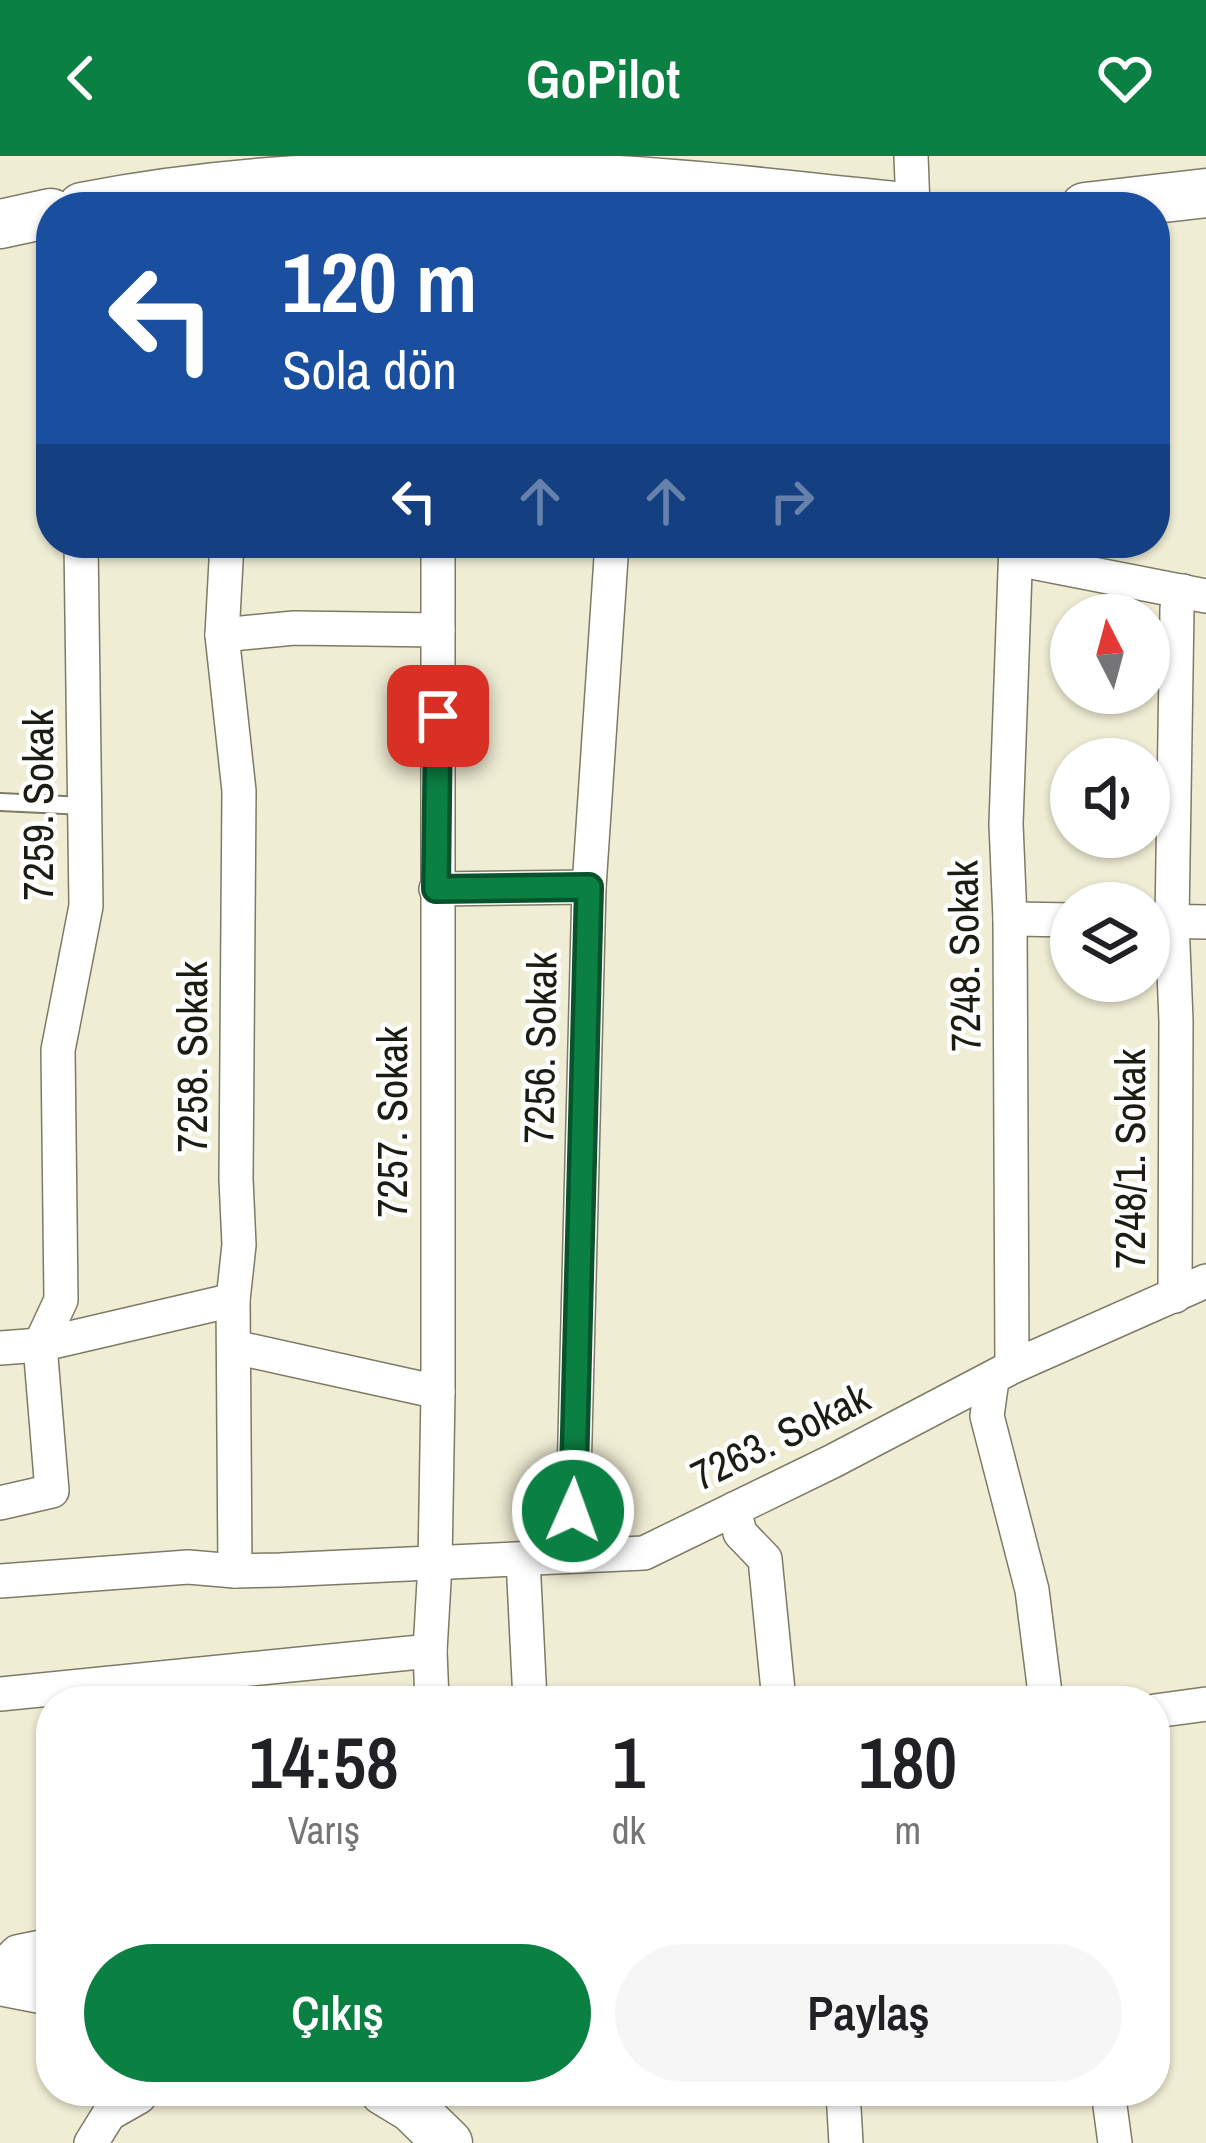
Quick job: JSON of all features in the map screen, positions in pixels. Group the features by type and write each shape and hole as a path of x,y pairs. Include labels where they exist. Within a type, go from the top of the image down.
{"street":[{"path":"910,192 911,156"},
{"path":"172,192 215,184 491,192"},
{"path":"1170,197 1206,193"},
{"path":"0,224 36,216"},
{"name":"7259. Sokak","path":"0,1502 52,1491 40,1345 61,1300 58,1050 86,906 81,558"},
{"name":"7258. Sokak","path":"226,558 222,635 239,791 235,1571"},
{"name":"7257. Sokak","path":"431,1686 438,1393 438,558"},
{"name":"7256. Sokak","path":"572,1556 589,887 611,558"},
{"name":"7248. Sokak","path":"1016,558 1006,824 1010,920 1002,1374 987,1416 1032,1590 1044,1686"},
{"path":"1045,558 1195,594"},
{"name":"7248/1. Sokak","path":"1162,882 1178,608 1195,594"},
{"path":"222,635 294,628 438,630"},
{"path":"436,889 589,887"},
{"path":"1010,920 1050,920"},
{"path":"1170,921 1206,922"},
{"name":"7248/1. Sokak","path":"1170,984 1176,1021 1175,1296"},
{"name":"7263. Sokak","path":"0,1581 188,1567 235,1571 644,1553 1002,1374 1206,1281"},
{"path":"0,1348 40,1345 233,1300"},
{"path":"234,1346 438,1393"},
{"path":"734,1509 740,1533 765,1559 778,1686"},
{"path":"523,1559 529,1686"},
{"path":"80,1686 430,1651"},
{"path":"0,1694 36,1690"},
{"path":"1170,1709 1206,1704"},
{"path":"0,1969 17,1952 36,1948"},
{"path":"0,1982 36,1988"},
{"path":"91,2143 109,2114 123,2106"},
{"path":"416,2106 448,2143"},
{"path":"844,2106 846,2143"},
{"path":"1110,2106 1115,2143"}],"lane":[{"path":"0,802 85,806"}],"route":[{"path":"438,716 436,889 589,887 573,1511"}]}
